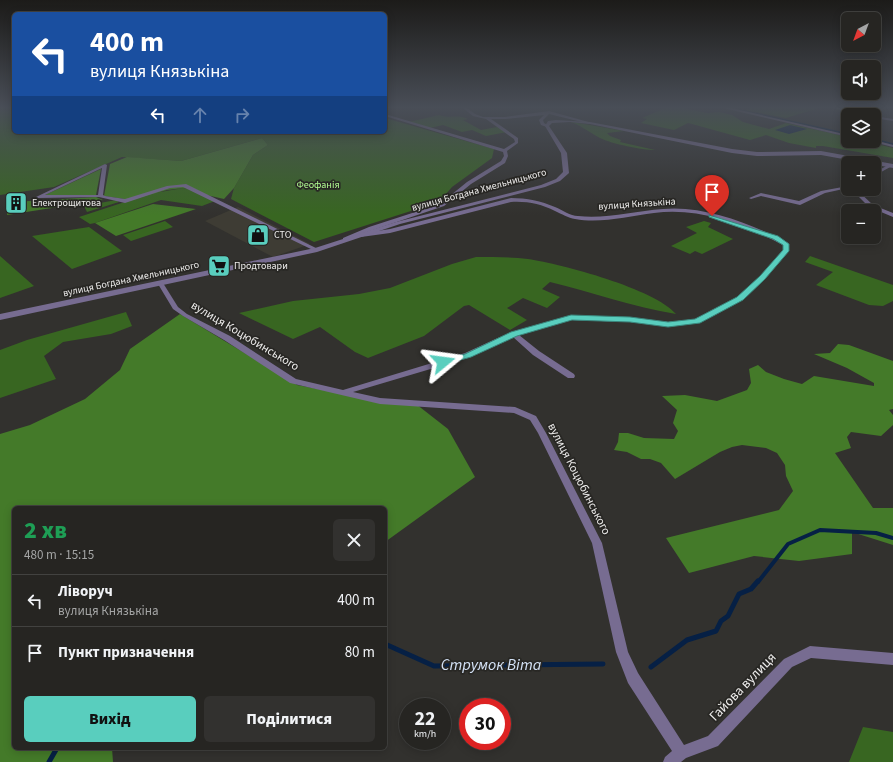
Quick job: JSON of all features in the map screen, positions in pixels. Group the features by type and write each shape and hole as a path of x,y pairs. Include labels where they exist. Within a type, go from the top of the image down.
{"street":[{"path":"480,144 505,151"},
{"path":"505,151 515,144"},
{"name":"вулиця Богдана Хмельницького","path":"0,317 317,250 398,223 519,193 558,180 566,173 567,159 559,144"},
{"path":"691,144 732,152 757,154 821,153 892,166"},
{"path":"882,144 893,146"},
{"path":"333,244 371,228 447,202 469,183 503,162 506,156 505,151"},
{"path":"100,196 105,165 38,197 100,196 108,200 118,199 125,201 169,187 184,185 317,250"},
{"path":"881,171 892,166"},
{"path":"751,198 761,194 800,203 809,196 825,190 841,188"},
{"path":"860,196 871,206 893,214"},
{"name":"вулиця Князькіна","path":"341,393 468,355 514,334 571,318 630,320 668,324 697,321 740,298 763,277 786,250 786,244 775,238 712,216 683,211 665,210 618,216 576,218 533,200 511,200 390,231 361,235"},
{"name":"вулиця Коцюбинського","path":"161,284 175,308 227,338 293,381 380,401 463,405 515,410 533,418 555,457 597,543 622,652 633,678 681,753"},
{"path":"514,334 536,353 571,376"},
{"name":"Гайова вулиця","path":"670,762 681,753 713,741 788,663 810,652 893,660"}],"shaded area":[{"path":"238,207 310,244 273,257 205,221"}],"green space":[{"name":"Феофанія","path":"0,144 242,144 181,161 122,157 54,187 0,195"},
{"path":"242,144 267,144 268,145 253,155 234,188 224,199 202,194 194,189 183,188 167,190 131,200 104,196 110,164 127,157 181,161"},
{"name":"Феофанія","path":"267,144 475,144 494,149 492,158 452,187 439,202 314,242 231,199 234,188 253,155 268,145"},
{"path":"617,144 627,144 655,150 635,148"},
{"path":"792,144 841,144 841,148 881,148 881,145 893,148 893,158 823,146 816,146 816,148"},
{"path":"101,169 96,195 45,195"},
{"path":"183,188 194,189 215,201 202,206 161,200 90,224 79,217 149,194"},
{"path":"96,197 103,200 7,215 9,203 13,202"},
{"path":"116,200 119,202 87,212 84,206"},
{"path":"153,204 196,209 116,236 95,223"},
{"path":"165,221 173,227 131,241 123,235"},
{"path":"704,221 711,223 708,227 733,239 702,254 695,251 690,254 671,246 697,233 686,227"},
{"path":"89,227 122,251 72,269 32,236"},
{"path":"0,256 34,286 0,298"},
{"path":"810,256 893,285 893,301 883,306 869,305 816,285 833,272 805,262"},
{"path":"476,257 509,257 563,266 629,287 665,305 676,314 550,282 542,289 560,297 547,308 523,298 507,308 527,320 510,330 469,305 464,306 424,336 368,358 355,352 320,327 293,339 239,313 293,301 359,294 390,288 452,264"},
{"path":"126,312 132,326 111,334 63,342 44,356 56,379 0,398 0,350 27,340"},
{"path":"180,314 297,385 380,401 416,404 448,429 475,477 387,541 387,506 12,506 12,750 112,750 113,762 0,762 0,434 30,425 85,399 120,370 130,349"},
{"path":"838,344 849,345 893,361 893,409 889,410 893,415 893,425 881,436 851,432 847,437 851,448 835,453 873,508 893,508 893,545 852,532 852,554 799,561 754,556 689,573 666,538 779,510 793,491 786,476 785,465 777,453 766,448 742,445 720,452 675,479 661,463 650,459 641,459 627,452 614,450 618,442 619,433 628,433 644,438 674,439 678,431 673,423 677,410 662,396 685,395 717,401 747,390 751,383 749,369 758,365 766,372 802,384 814,376 874,386 874,383 847,368 814,354 830,353"},
{"path":"863,727 893,732 893,762 849,762"}],"waterway":[{"name":"Струмок Віта","path":"758,582 788,544 820,530 876,533 893,538"},
{"name":"Струмок Віта","path":"651,667 687,640 716,631 721,621 728,616 739,594 751,589 758,581"},
{"name":"Струмок Віта","path":"387,645 434,666 603,664"},
{"name":"Струмок Віта","path":"49,762 56,750"}],"place":[{"name":"Електрощитова","path":"16,203"},
{"name":"СТО","path":"258,235"},
{"name":"Продтовари","path":"219,266"}],"route":[{"path":"443,362 468,355 514,334 571,318 630,320 668,324 697,321 740,298 763,277 786,250 786,244 775,238 712,216"}]}
